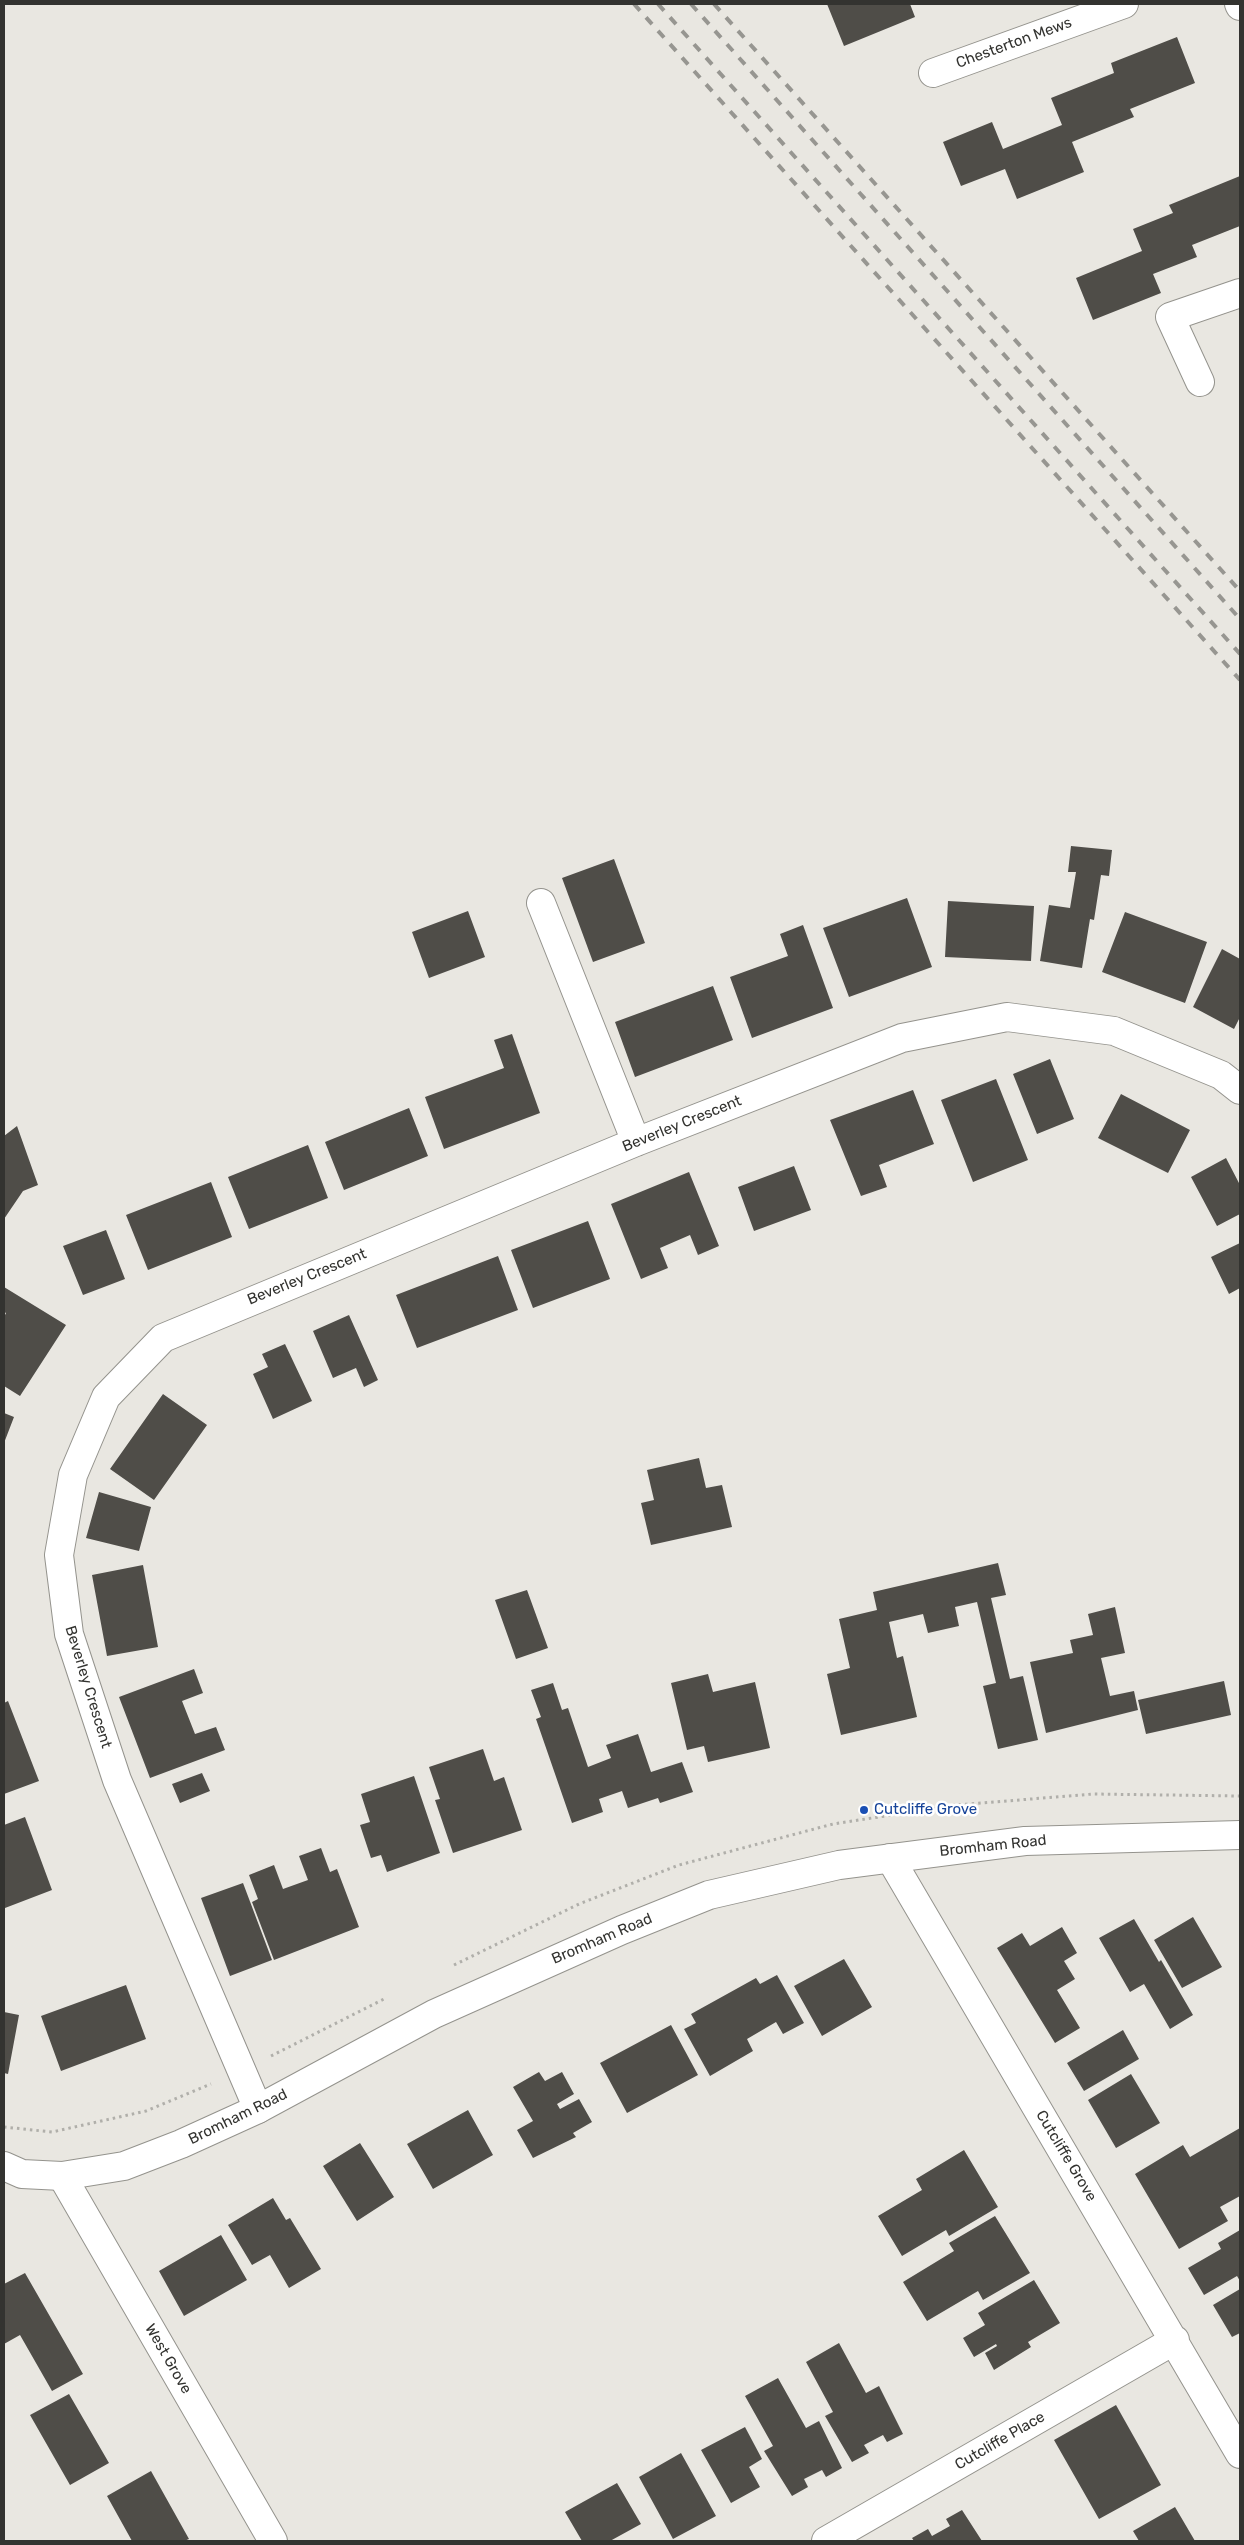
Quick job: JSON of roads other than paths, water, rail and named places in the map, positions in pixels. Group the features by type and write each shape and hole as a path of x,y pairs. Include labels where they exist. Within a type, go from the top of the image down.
{"street":[{"name":"Chesterton Mews","path":"933,73 1124,4"},
{"path":"1200,382 1170,317 1240,293"},
{"path":"541,903 636,1142"},
{"name":"Beverley Crescent","path":"258,2109 116,1780 69,1634 59,1555 73,1475 106,1397 163,1338 636,1142 902,1038 1007,1017 1114,1032 1221,1075 1240,1090"},
{"name":"Bromham Road","path":"4,2166 22,2174 62,2176 124,2166 181,2144 258,2109 434,2014 604,1938 709,1895 839,1865 1025,1841 1240,1835"},
{"name":"Cutcliffe Grove","path":"890,1858 1240,2454"},
{"name":"West Grove","path":"62,2176 273,2541"},
{"name":"Cutcliffe Place","path":"826,2541 1174,2340"}],"railway":[{"path":"634,4 1240,680"},
{"path":"658,4 1240,654"},
{"path":"691,4 1240,619"},
{"path":"714,4 1240,591"}],"place":[{"name":"Cutcliffe Grove","path":"864,1810"}]}
